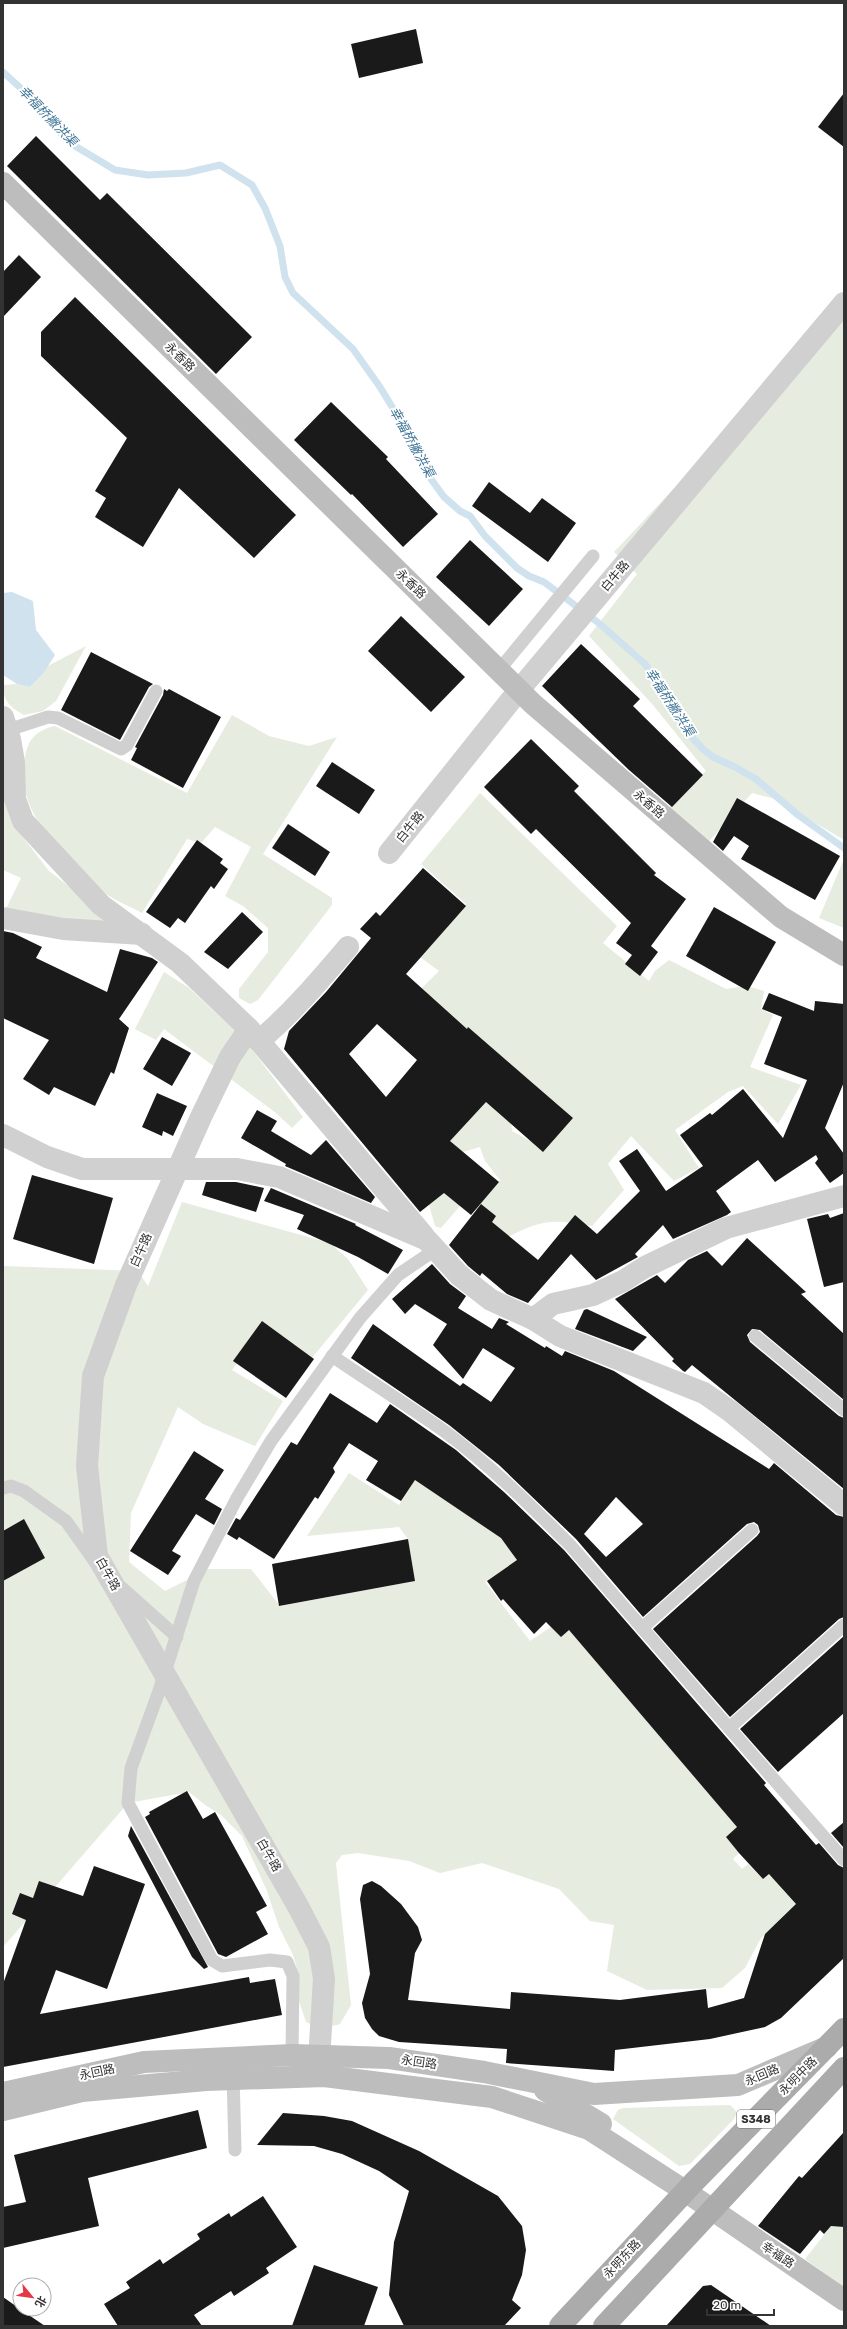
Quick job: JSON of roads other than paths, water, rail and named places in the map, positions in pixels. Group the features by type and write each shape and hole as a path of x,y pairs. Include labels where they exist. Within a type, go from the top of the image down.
{"main road":[{"name":"永香路","path":"3,183 519,690 781,917 844,955"},
{"name":"永明中路","path":"690,2186 844,2029"},
{"name":"永回路","path":"3,2093 144,2062 233,2068 319,2066 389,2058 484,2072 594,2094 738,2085 828,2046"},
{"name":"永回路","path":"3,2110 82,2091 233,2068 292,2055 319,2066 492,2096 589,2129 690,2186"},
{"name":"S348","path":"604,2326 844,2068"},
{"path":"531,2082 690,2186"},
{"name":"幸福路","path":"690,2186 712,2211 844,2300"},
{"name":"永明东路","path":"560,2326 690,2186"}],"street":[{"name":"白牛路","path":"389,853 519,690 844,303"},
{"path":"5,723 14,762 15,799 23,821 101,905 180,963 254,1035 427,1240 459,1275 490,1300 533,1319 560,1336 704,1393 730,1411 844,1505"},
{"path":"3,918 63,929 142,934"},
{"name":"白牛路","path":"319,2066 324,1979 319,1947 299,1908 97,1556 87,1466 93,1376 126,1285 177,1170 230,1057 321,979 348,947"},
{"path":"3,1135 47,1157 82,1169 237,1169 279,1177 427,1240"},
{"path":"533,1319 553,1304 593,1295 623,1281 645,1267 726,1228 844,1196"}],"lane":[{"path":"499,670 593,556"},
{"path":"5,723 48,717 58,718 121,749 127,745 156,691"},
{"path":"292,2055 293,1976 287,1962 270,1960 222,1966 212,1960 128,1803 131,1768 165,1673 194,1581 237,1498 270,1440 367,1309 398,1275 429,1254 427,1240"},
{"path":"755,1336 844,1410"},
{"path":"332,1356 444,1431 490,1468 570,1545 844,1860"},
{"path":"3,1488 11,1486 24,1491 66,1522 94,1561 177,1637"},
{"path":"642,1628 752,1530"},
{"path":"729,1728 844,1624"},
{"path":"233,2068 235,2150"}],"water":[{"path":"12,592 33,601 36,630 55,655 43,674 30,687 17,684 3,675 3,593"}],"waterway":[{"name":"幸福桥撇洪渠","path":"3,72 37,103 44,115 70,143 115,170 148,175 186,173 220,165 252,185 265,208 280,246 285,277 293,293 353,349 380,387 423,458 431,479 444,497 460,511 470,516 485,536 517,568 529,576 544,582 600,624 645,664 677,713 686,731 704,750 713,757 756,779 798,815 844,848"}]}
